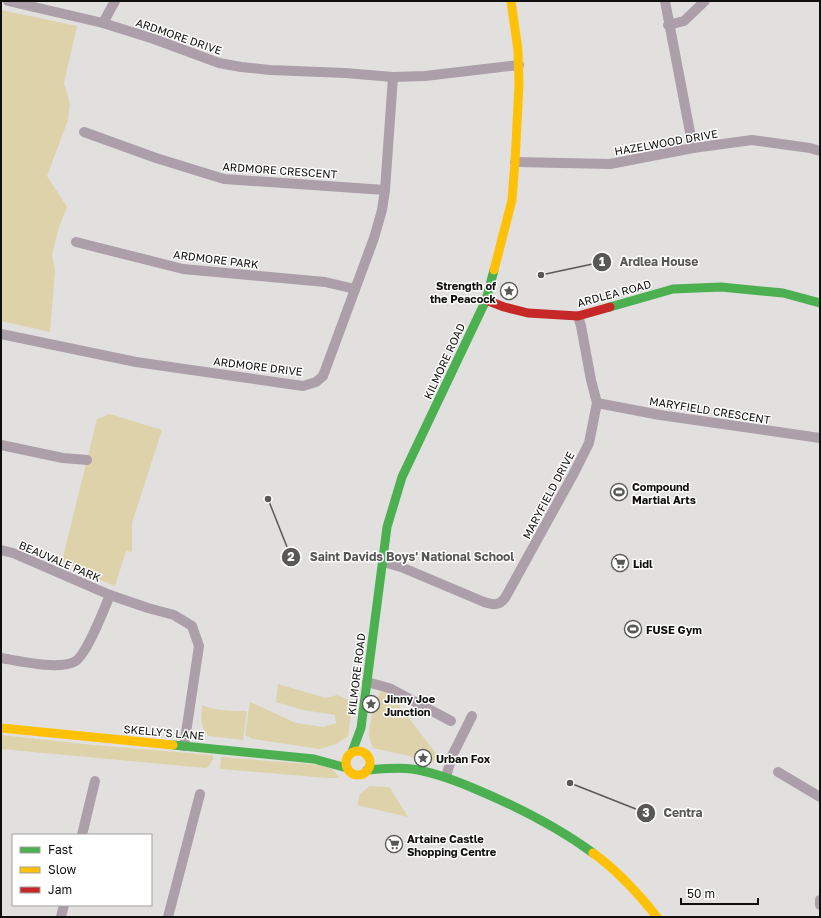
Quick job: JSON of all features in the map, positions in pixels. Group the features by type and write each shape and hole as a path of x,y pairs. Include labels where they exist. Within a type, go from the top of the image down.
{"street":[{"name":"ARDMORE DRIVE","path":"8,1 103,23 154,39 219,63 270,70 345,73 393,77 425,76 518,65"},
{"path":"103,23 115,1"},
{"name":"KILMORE ROAD","path":"351,753 361,728 387,527 402,477 486,300 512,200 519,85 511,1"},
{"path":"665,1 668,25 693,148"},
{"path":"668,25 684,21 705,1"},
{"name":"ARDMORE DRIVE","path":"1,334 136,362 303,386 316,382 323,376 374,238 385,190 393,77"},
{"name":"ARDMORE CRESCENT","path":"84,132 156,158 224,179 385,190"},
{"name":"HAZELWOOD DRIVE","path":"515,162 610,164 693,148 752,140 810,148 820,152"},
{"name":"ARDMORE PARK","path":"76,242 183,269 325,282 355,289"},
{"name":"ARDLEA ROAD","path":"486,300 504,308 528,313 578,316 673,289 721,287 783,293 820,304"},
{"name":"MARYFIELD DRIVE","path":"383,562 401,567 484,602 495,605 502,602 510,591 589,443 597,403 578,316"},
{"name":"MARYFIELD CRESCENT","path":"597,403 660,415 820,438"},
{"path":"1,445 63,458 87,460"},
{"name":"BEAUVALE PARK","path":"1,550 13,553 110,596 174,615 192,626 199,646 184,746"},
{"name":"BEAUVALE PARK","path":"1,658 40,665 63,665 74,662 82,654 92,637 110,596"},
{"path":"367,682 389,688 451,721"},
{"path":"446,777 452,756 472,716"},
{"name":"SKELLY'S LANE","path":"1,728 324,761 347,768"},
{"name":"KILMORE ROAD","path":"361,728 367,756"},
{"path":"367,756 370,764 367,770 363,774 352,774 347,768 346,760 351,753 361,751 367,756 400,768"},
{"name":"SKELLY'S LANE","path":"324,761 351,753"},
{"path":"367,770 400,768 417,770 446,777 526,811 563,832 596,854 618,872 637,892 657,917"},
{"path":"778,772 820,797"},
{"path":"82,834 95,781"},
{"path":"168,917 200,794"},
{"path":"820,900 820,905"},
{"path":"61,917 64,906"}],"shaded area":[{"path":"1,10 77,26 64,83 70,104 68,120 47,176 67,207 59,227 52,254 55,271 50,332 1,321"},
{"path":"110,414 162,430 132,523 132,552 126,551 115,586 79,571 62,561 97,419"},
{"path":"278,684 326,698 337,695 346,699 352,705 348,736 336,744 320,749 253,739 245,735 250,702 296,723 323,727 336,723 335,715 303,710 276,702"},
{"path":"383,690 388,691 438,756 431,763 405,755 373,748 369,735 370,725 377,698"},
{"path":"202,705 218,710 247,711 243,740 208,736 202,725"},
{"path":"1,735 93,745 212,755 214,758 208,767 205,768 1,749"},
{"path":"221,757 320,765 332,769 340,778 220,769"},
{"path":"370,786 390,788 408,817 357,805 360,794"}],"traffic: fast":[{"path":"352,752 361,728 387,527 402,477 486,300 494,270"},
{"path":"610,307 673,289 721,287 783,293 820,303"},
{"path":"173,745 314,759 347,768"},
{"path":"367,770 395,768 412,769 451,779 520,809 565,834 593,853"}],"traffic: slow":[{"path":"494,270 512,200 515,162 519,85 518,50 511,1"},
{"path":"1,728 173,745"},
{"path":"358,751 367,754 370,763 367,772 358,775 349,772 346,763 349,754 358,751"},
{"path":"593,853 611,867 657,917"}],"traffic: jam":[{"path":"486,300 504,307 528,313 578,316 610,307"}],"place":[{"name":"Ardlea House","path":"541,275"},
{"name":"Strength of the Peacock","path":"509,291"},
{"name":"Compound Martial Arts","path":"619,492"},
{"name":"Saint Davids Boys' National School","path":"268,499"},
{"name":"Lidl","path":"620,563"},
{"name":"FUSE Gym","path":"633,629"},
{"name":"Jinny Joe Junction","path":"371,704"},
{"name":"Urban Fox","path":"423,758"},
{"name":"Centra","path":"570,783"},
{"name":"Artaine Castle Shopping Centre","path":"394,844"}]}
